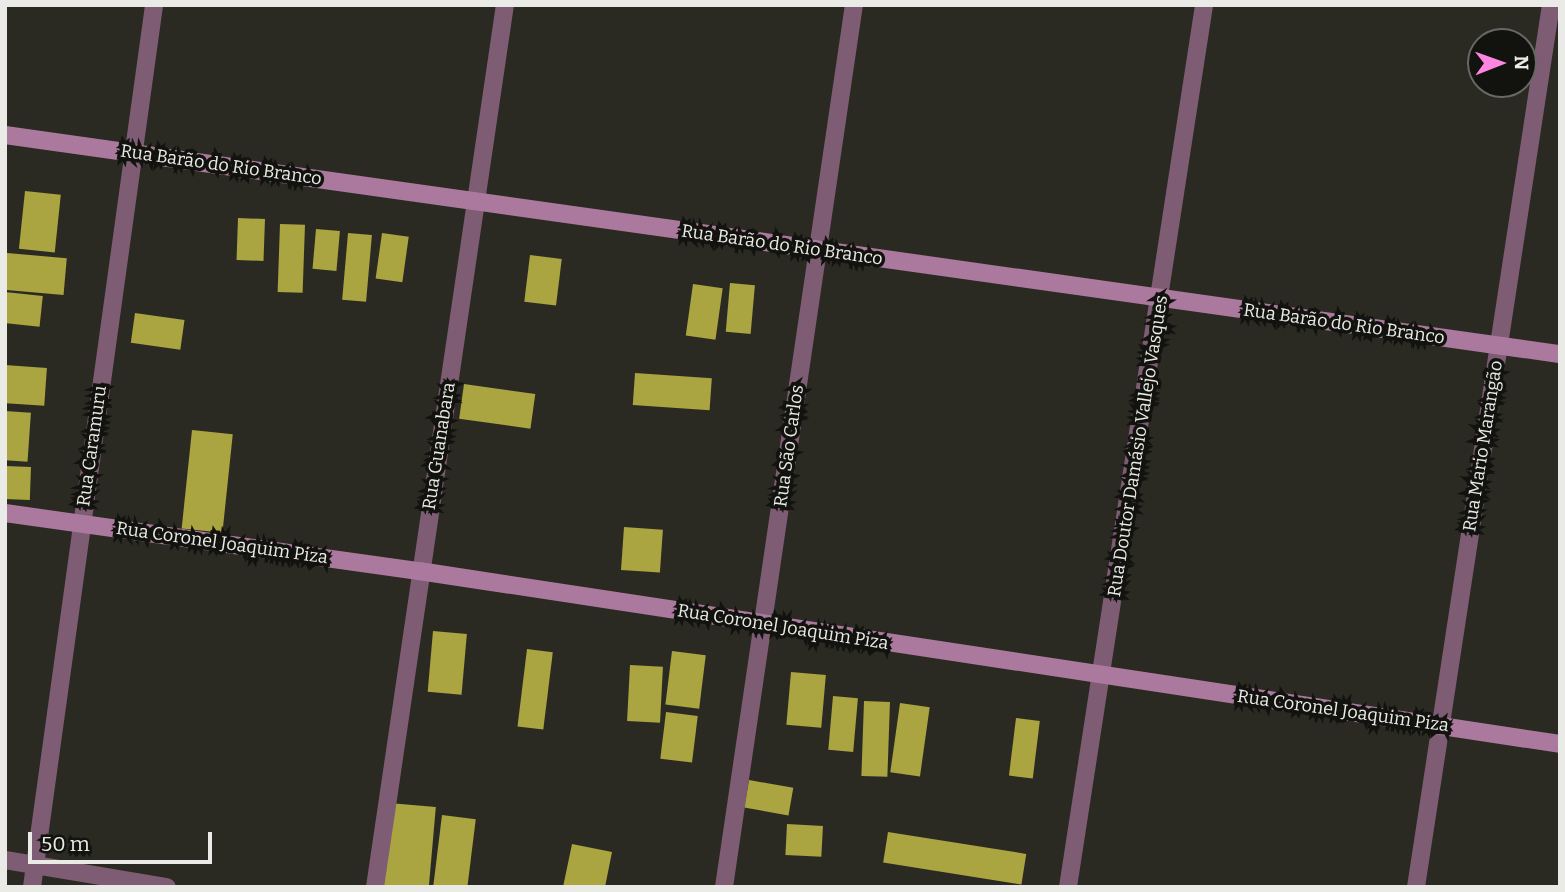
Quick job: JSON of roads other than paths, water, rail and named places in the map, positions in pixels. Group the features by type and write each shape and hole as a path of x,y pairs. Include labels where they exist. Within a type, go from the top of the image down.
{"main road":[{"name":"Rua Barão do Rio Branco","path":"5,135 1560,354"},
{"name":"Rua Coronel Joaquim Piza","path":"5,513 419,571 1560,744"}],"street":[{"name":"Rua Caramuru","path":"32,887 154,5"},
{"name":"Rua Guanabara","path":"375,887 419,571 505,5"},
{"name":"Rua São Carlos","path":"724,887 855,5"},
{"name":"Rua Doutor Damásio Vallejo Vasques","path":"1068,887 1161,299 1204,5"},
{"name":"Rua Mario Marangão","path":"1416,887 1551,5"},
{"path":"5,860 167,887"}]}
